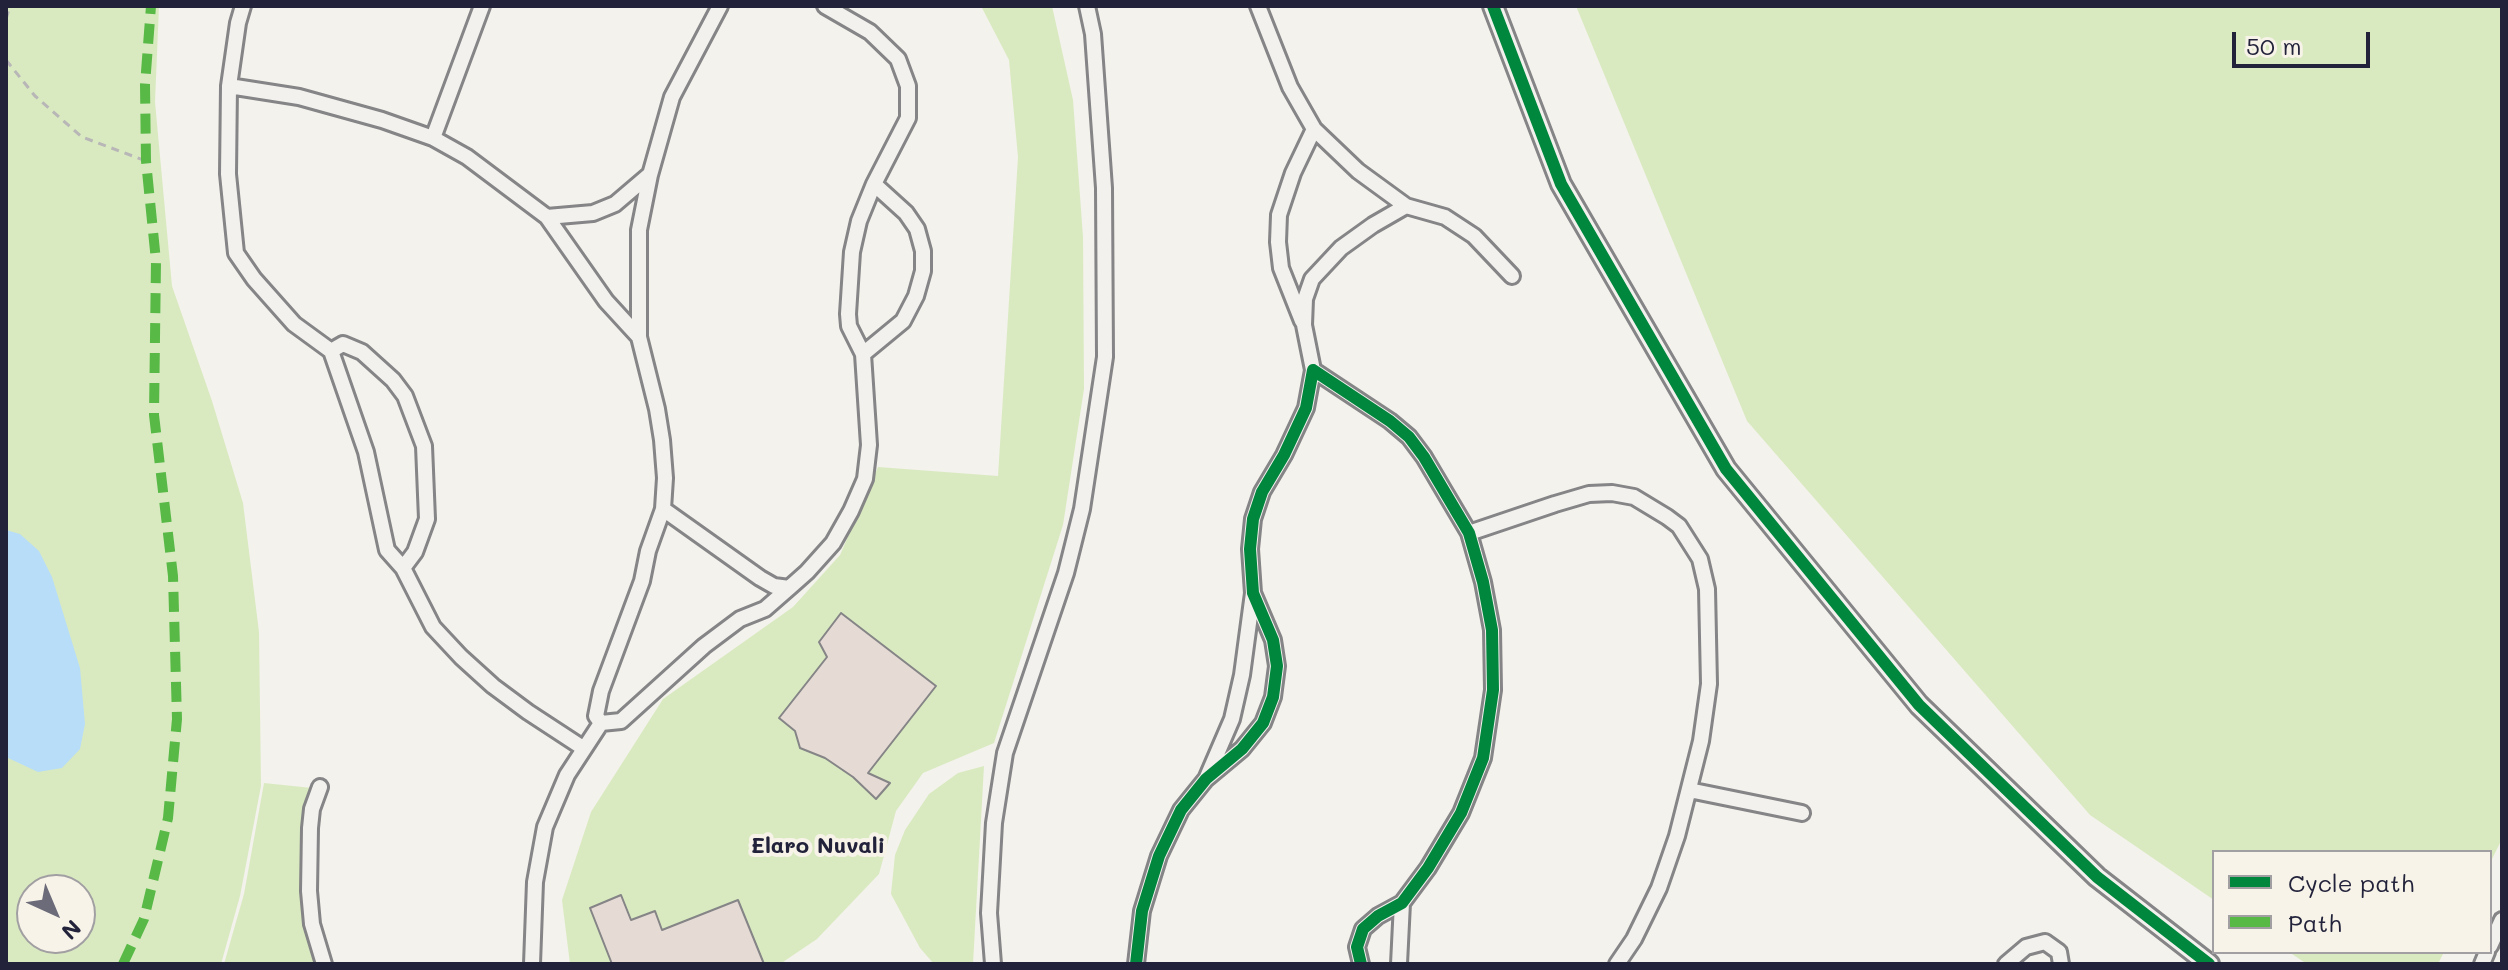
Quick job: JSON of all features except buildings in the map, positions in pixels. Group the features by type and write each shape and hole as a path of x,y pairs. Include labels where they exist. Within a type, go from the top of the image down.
{"street":[{"path":"243,6 229,86 228,174 236,253 273,303 294,324 331,351 366,452 387,550 403,568 433,627 461,657 516,704 583,748"},
{"path":"433,138 482,6"},
{"path":"601,723 596,716 601,691 642,581 648,551 663,509 665,478 662,440 639,337 639,230 650,175 672,97 720,6"},
{"path":"532,964 535,882 545,827 567,775 583,748 601,723 621,721 704,646 740,619 765,609 807,572 833,543 865,479 869,445 863,354 849,326 852,252 859,221 874,184 908,118 908,86 898,59 887,46 870,32 825,6"},
{"path":"993,964 989,913 994,823 1005,753 1073,547 1082,509 1105,357 1104,188 1093,34 1087,6"},
{"path":"1258,6 1290,87 1314,129 1358,171 1406,206 1445,217 1474,236 1512,276"},
{"path":"1493,6 1561,184 1726,469 1919,705 2097,877 2209,964"},
{"path":"229,86 299,97 433,138 499,179 547,217 606,301 639,337"},
{"path":"1206,779 1232,719 1242,675 1253,593 1250,549 1253,519 1262,492 1306,408 1313,370 1304,325 1281,268 1278,242 1279,215 1293,173 1314,129"},
{"path":"547,217 593,213 615,204 650,175"},
{"path":"863,354 903,321 916,296 923,271 923,251 917,229 906,213 874,184"},
{"path":"1304,325 1305,299 1312,279 1341,248 1406,206"},
{"path":"331,351 343,344 374,360 405,396 424,446 427,519 415,552 403,568"},
{"path":"1313,370 1409,437 1469,533 1492,630 1493,690 1483,758 1461,813 1428,868 1402,903 1378,916 1363,929 1357,947 1361,964"},
{"path":"1469,533 1589,494 1612,493 1634,497 1679,526 1700,559 1707,589 1709,684 1701,741 1659,888 1634,939 1617,964"},
{"path":"663,509 760,578 774,586 789,588"},
{"path":"1136,964 1142,911 1159,856 1181,810 1206,779 1242,749 1263,723 1273,697 1277,666 1273,640 1253,593"},
{"path":"320,787 312,809 308,873 312,924 324,964"},
{"path":"1689,790 1802,813"},
{"path":"1399,964 1402,903"},
{"path":"2492,942 2502,920"},
{"path":"2006,964 2026,947 2045,942 2059,952 2061,964"}],"path":[{"path":"6,19 10,6"},
{"path":"6,60 35,96 82,137 146,161"}],"green space":[{"path":"6,6 159,6 155,102 172,286 243,503 259,632 261,786 240,896 221,964 6,964"},
{"path":"981,6 1052,6 1073,100 1083,237 1084,389 1063,525 994,743 923,773 896,811 879,874 817,939 780,964 570,964 562,900 591,812 663,699 793,607 840,555 878,467 998,476 1018,157 1009,60"},
{"path":"1576,6 2502,6 2502,839 2492,859 2492,850 2212,850 2212,899 2090,815 1747,421"},
{"path":"984,766 973,964 934,964 920,948 891,894 895,855 905,830 929,794 958,773"},
{"path":"264,783 312,788 304,809 300,874 304,925 316,964 224,964 244,894"},
{"path":"2292,954 2443,954 2438,964 2307,964"}],"water":[{"path":"6,530 20,534 39,551 52,577 80,668 85,724 80,749 62,768 38,772 6,757"}],"marked path":[{"path":"123,964 144,919 168,818 177,719 173,576 154,415 156,261 146,161 145,85 151,6"}],"cycle path":[{"path":"1493,6 1561,184 1726,469 1919,705 2097,877 2209,964"},
{"path":"1136,964 1142,911 1159,856 1181,810 1206,779 1242,749 1263,723 1273,697 1277,666 1273,640 1253,593 1250,549 1253,519 1262,492 1306,408 1313,370 1390,421 1409,437 1424,457 1469,533 1492,630 1493,690 1483,758 1461,813 1428,868 1402,903 1378,916 1363,929 1357,947 1361,964"}],"district":[{"name":"Elaro Nuvali","path":"818,846"}]}
